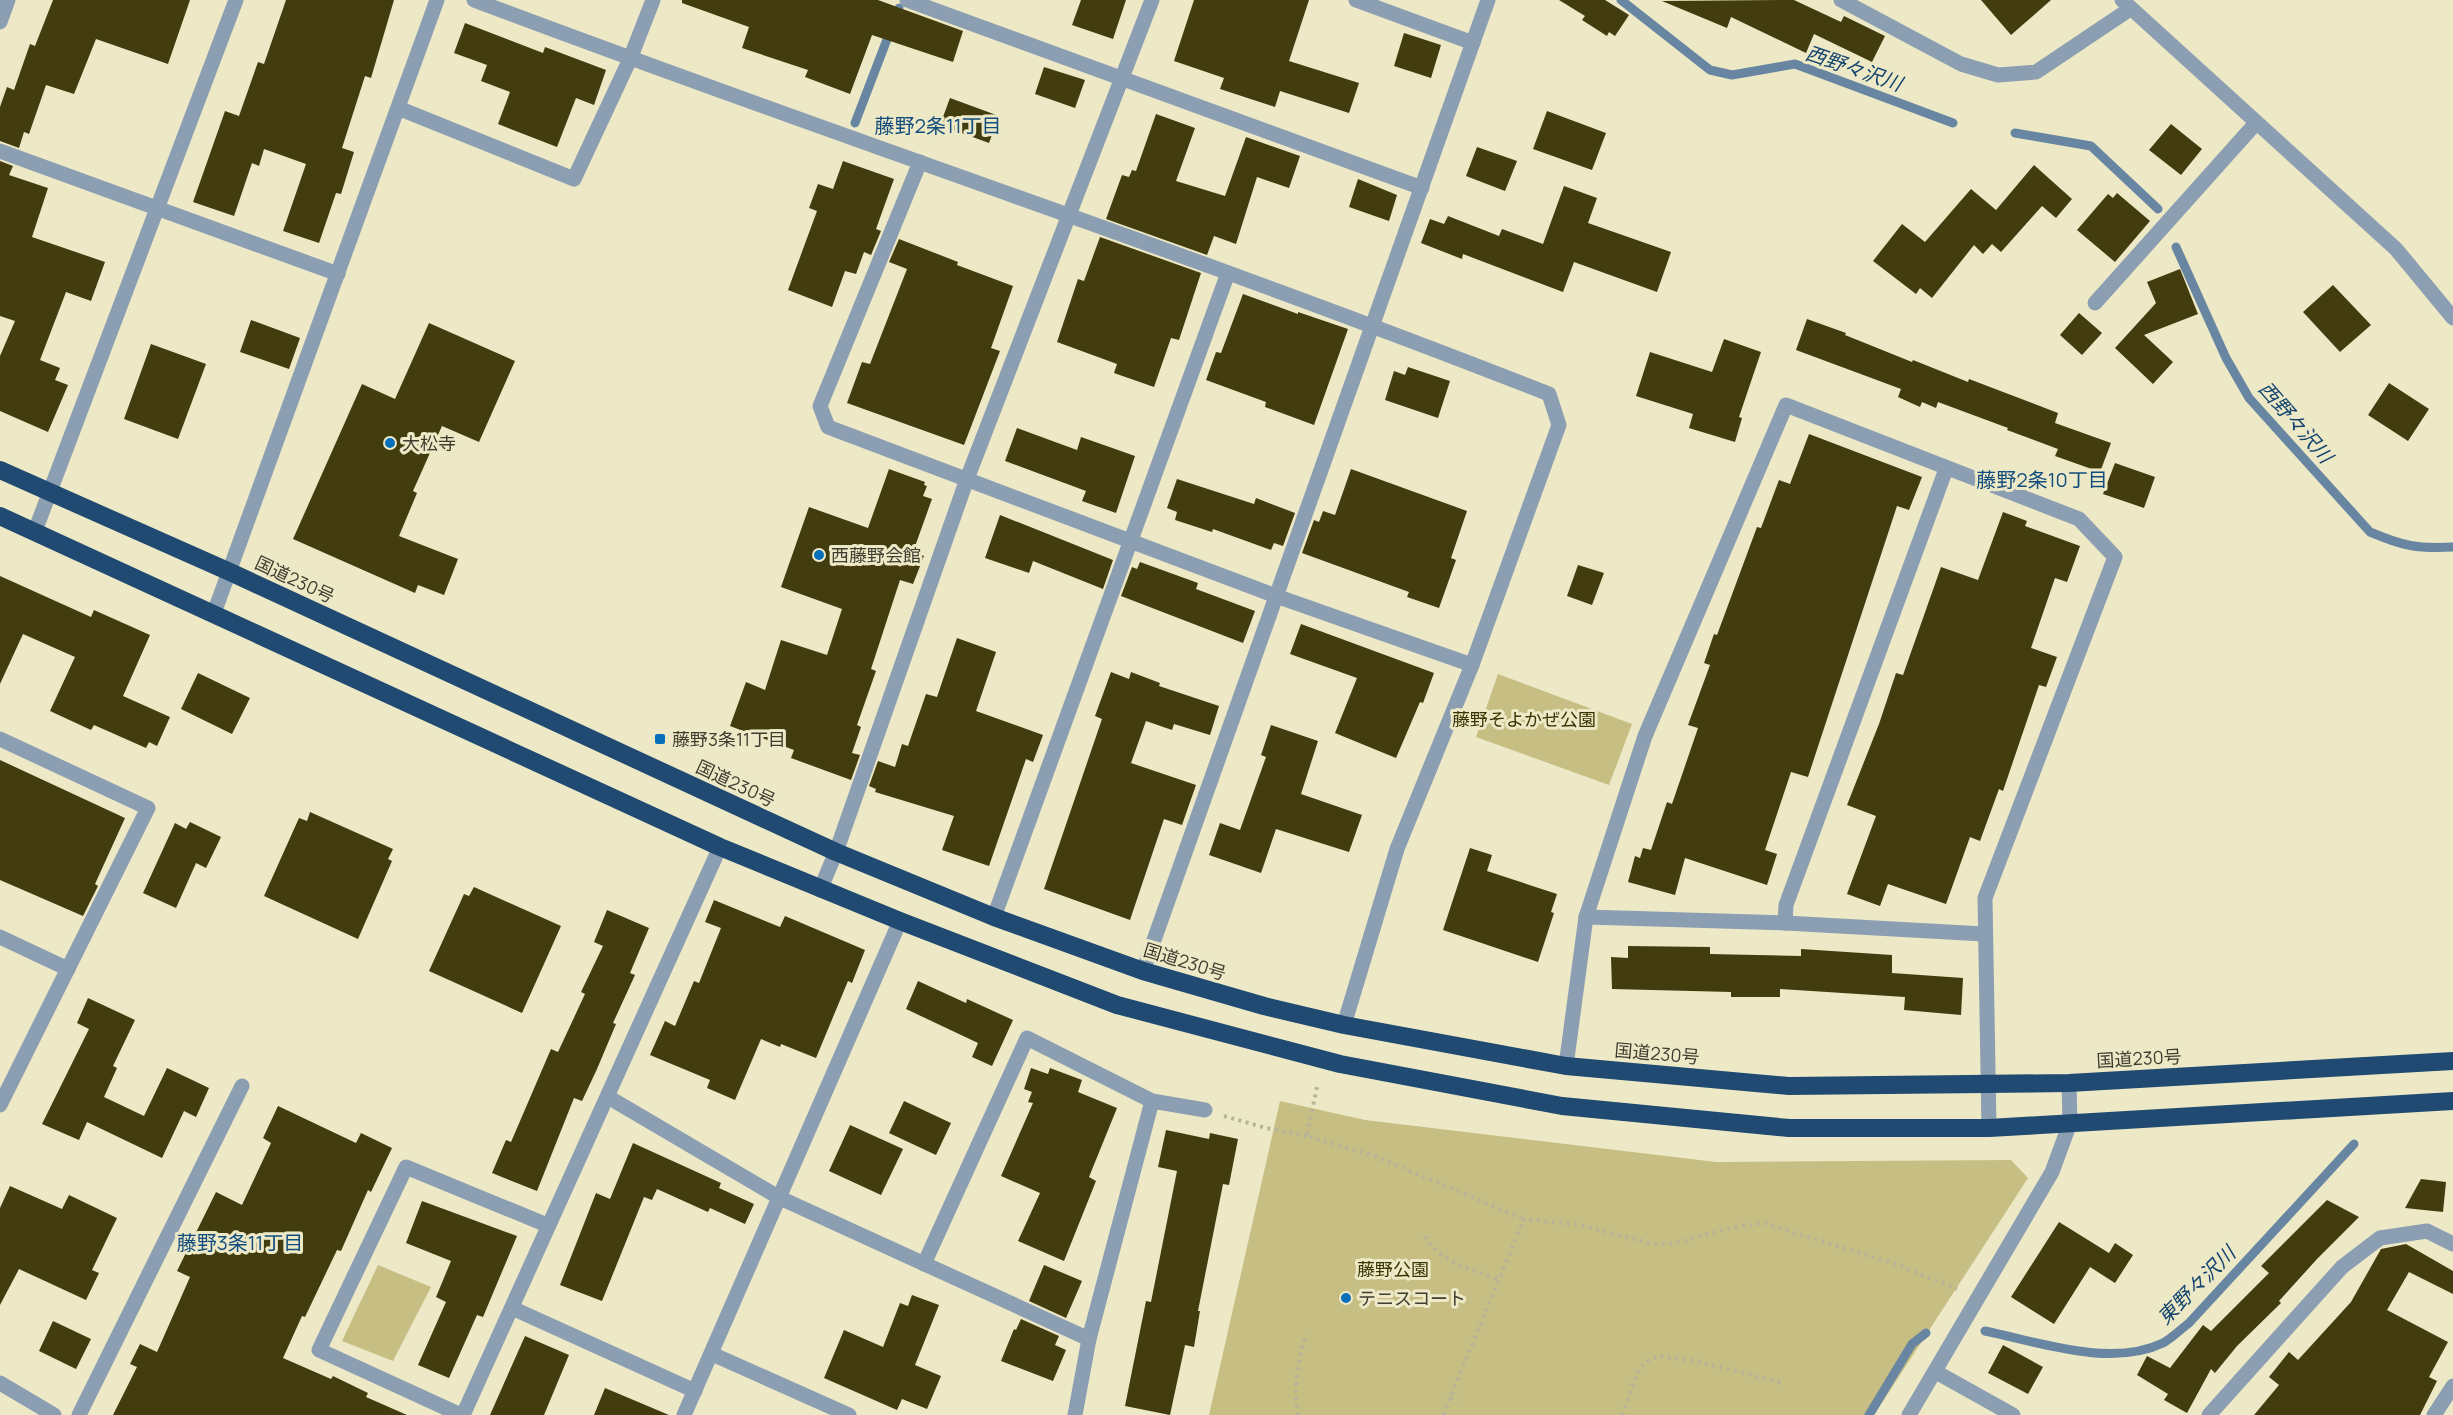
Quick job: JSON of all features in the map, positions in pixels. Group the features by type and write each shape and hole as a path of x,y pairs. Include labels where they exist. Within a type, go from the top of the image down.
{"highway":[{"name":"国道230号","path":"0,470 230,572 836,852 994,917 1143,971 1264,1006 1344,1025 1566,1066 1789,1086 2069,1083 2453,1060"},
{"path":"0,516 720,847 820,890 1117,1005 1340,1064 1562,1106 1778,1127 1989,1128 2453,1101"}],"street":[{"path":"0,22 8,0"},
{"path":"35,531 51,494 236,0"},
{"path":"214,613 437,0"},
{"path":"474,0 630,59 1372,324 1549,394 1559,424 1472,665 1398,849 1344,1025"},
{"path":"398,108 574,179 630,59 653,0"},
{"path":"907,0 1422,188"},
{"path":"820,890 836,852 966,480 1123,80 1152,0"},
{"path":"1356,0 1473,43"},
{"path":"1143,971 1488,0"},
{"path":"1841,0 1961,64 1998,75 2036,72 2126,4 2396,249 2453,318"},
{"path":"2095,303 2256,123"},
{"path":"0,151 338,274"},
{"path":"920,162 820,406 828,427 1276,596 1472,665"},
{"path":"994,917 1228,273"},
{"path":"1566,1066 1586,916 1645,736 1786,405 2079,519 2115,557 1985,898 1989,1128"},
{"path":"1785,923 1786,905 1946,469"},
{"path":"0,739 148,808 0,1105"},
{"path":"547,1225 406,1167 319,1350 462,1415 720,847"},
{"path":"1586,916 1785,923 1984,934"},
{"path":"684,1415 900,921"},
{"path":"0,937 68,969"},
{"path":"924,1264 1027,1038 1152,1101 1205,1110"},
{"path":"1909,1415 2052,1172 2070,1123 2069,1083"},
{"path":"79,1415 242,1086"},
{"path":"608,1096 780,1198 1089,1339"},
{"path":"1075,1415 1089,1339 1152,1101"},
{"path":"2209,1415 2342,1267 2380,1238 2427,1230 2453,1244"},
{"path":"512,1308 695,1391"},
{"path":"711,1354 849,1415"},
{"path":"1936,1372 2013,1415"},
{"path":"0,1383 54,1415"},
{"path":"2434,1415 2453,1386"}],"path":[{"path":"1307,1136 1317,1087"},
{"path":"1205,1110 1372,1155 1524,1219 1580,1225 1653,1244 1676,1243 1730,1228 1763,1223 1898,1265 1977,1297"},
{"path":"1443,1415 1524,1219"},
{"path":"1425,1236 1435,1251 1456,1265 1498,1279"},
{"path":"1298,1415 1294,1399 1296,1372 1306,1333"},
{"path":"1622,1415 1638,1371 1645,1362 1658,1356 1696,1361 1782,1383"},
{"path":"1450,1397 1458,1400"}],"green space":[{"name":"藤野そよかぜ公園","path":"1498,674 1632,724 1609,785 1476,737"},
{"name":"藤野公園","path":"1280,1101 1365,1120 1716,1162 2011,1160 2028,1178 1874,1415 1209,1415"},
{"path":"378,1265 431,1287 393,1361 342,1341"}],"building":[{"path":"53,0 190,0 168,64 96,39 74,94 46,85 29,134 24,132 19,148 0,141 0,107 7,87 14,90 30,44 35,46"},
{"path":"286,0 394,0 371,78 365,76 342,148 354,152 341,194 336,193 319,243 283,231 306,164 264,149 259,166 252,163 234,216 193,202 225,111 239,116 258,62 264,64"},
{"path":"682,0 878,0 963,31 953,62 872,35 850,94 805,77 808,70 742,48 749,27 682,3"},
{"path":"1081,0 1126,0 1113,39 1072,25"},
{"path":"1194,0 1309,0 1289,61 1359,83 1349,113 1280,91 1275,107 1220,89 1224,78 1174,61"},
{"path":"1559,0 1605,0 1629,15 1615,36 1609,32 1607,36 1582,20 1585,16"},
{"path":"1794,0 1841,22 1844,16 1885,36 1872,62 1814,34 1806,53 1731,17 1727,28 1662,1"},
{"path":"1981,0 2051,0 2011,35"},
{"path":"465,23 543,53 545,47 606,70 594,105 576,98 557,147 498,124 510,92 481,81 487,65 454,53"},
{"path":"1404,33 1441,45 1431,78 1394,66"},
{"path":"1044,67 1085,80 1075,108 1035,94"},
{"path":"950,98 999,116 989,143 940,125"},
{"path":"1547,111 1606,133 1592,170 1533,149"},
{"path":"1156,114 1195,128 1176,181 1225,196 1246,137 1300,156 1289,188 1257,177 1236,244 1214,236 1207,255 1106,219 1122,175 1129,177 1132,170 1136,171"},
{"path":"2171,124 2202,149 2181,175 2149,150"},
{"path":"1477,147 1517,161 1505,191 1466,176"},
{"path":"0,161 13,166 9,175 48,188 32,237 105,262 91,301 66,292 40,360 60,368 55,380 68,385 48,432 0,411 0,356 15,321 0,316"},
{"path":"843,161 894,179 876,229 881,231 871,255 864,252 856,274 845,271 832,307 788,290 817,211 809,208 818,184 833,189"},
{"path":"2034,165 2072,199 2056,218 2042,206 2001,252 1992,244 1983,254 1974,245 1932,298 1920,288 1916,294 1873,261 1902,224 1925,242 1971,189 1996,210"},
{"path":"1358,179 1397,195 1389,221 1349,207"},
{"path":"1564,186 1597,198 1588,223 1671,252 1657,292 1574,262 1563,292 1463,254 1462,259 1421,243 1430,219 1444,224 1448,216 1499,236 1502,229 1543,244"},
{"path":"2117,193 2150,221 2115,262 2077,230 2108,194 2113,198"},
{"path":"1100,237 1201,273 1179,340 1171,338 1154,387 1114,373 1117,364 1057,342 1078,279 1084,281"},
{"path":"899,239 958,262 957,265 1013,286 991,348 1000,351 964,445 847,403 862,362 870,364 907,269 889,262"},
{"path":"2180,269 2198,314 2144,335 2173,362 2153,384 2115,348 2156,303 2147,282"},
{"path":"2333,285 2371,325 2340,352 2303,312"},
{"path":"1243,294 1348,329 1314,425 1265,407 1266,402 1206,380 1216,352 1221,353"},
{"path":"2079,313 2102,333 2082,355 2060,335"},
{"path":"1807,319 1846,333 1845,335 1912,362 1913,360 1968,382 1969,379 2058,413 2055,423 2111,443 2100,472 2055,456 2058,449 1938,402 1936,408 1922,402 1920,407 1898,397 1901,389 1796,350"},
{"path":"251,320 300,338 289,369 240,352"},
{"path":"429,323 515,361 479,442 442,426 413,491 417,493 399,536 458,559 444,595 418,585 415,593 293,539 362,384 395,399"},
{"path":"1724,339 1761,352 1739,417 1742,418 1735,442 1689,428 1693,414 1636,396 1650,352 1712,372"},
{"path":"151,344 206,364 178,439 124,419"},
{"path":"1408,367 1450,381 1438,418 1385,400 1394,371 1405,375"},
{"path":"2389,383 2429,409 2408,441 2368,415"},
{"path":"1017,428 1077,450 1081,437 1135,456 1116,513 1082,501 1086,491 1005,461"},
{"path":"1809,434 1922,477 1909,510 1897,506 1808,777 1791,772 1765,850 1777,854 1767,885 1685,858 1675,895 1628,882 1635,856 1640,858 1643,848 1651,850 1667,802 1672,804 1698,728 1688,725 1710,665 1704,663 1714,634 1717,635 1757,527 1761,528 1779,480 1790,484"},
{"path":"2115,463 2155,477 2144,508 2103,494"},
{"path":"889,469 925,482 924,485 927,486 923,496 932,499 913,552 924,556 913,584 900,580 871,669 876,671 857,725 861,727 852,753 860,755 851,780 791,758 794,750 730,726 746,682 765,690 781,640 827,655 842,609 781,587 809,507 868,528"},
{"path":"1351,469 1467,511 1451,558 1456,560 1439,608 1407,597 1409,592 1302,553 1314,520 1319,522 1323,511 1335,515"},
{"path":"1177,479 1254,504 1256,498 1295,513 1283,546 1274,543 1271,550 1213,529 1212,532 1175,520 1177,512 1167,508"},
{"path":"2003,512 2027,521 2025,526 2080,546 2067,582 2055,578 2031,648 2057,657 2046,687 2039,685 2003,791 1999,789 1980,841 1970,837 1946,904 1888,884 1880,906 1847,894 1876,816 1847,805 1879,724 1896,673 1903,675 1941,567 1978,580"},
{"path":"1000,515 1113,560 1103,589 1033,561 1029,573 985,558"},
{"path":"1140,562 1198,583 1196,589 1255,611 1243,643 1121,596 1132,567 1137,569"},
{"path":"1578,565 1604,573 1592,605 1567,596"},
{"path":"0,576 91,617 94,610 150,635 123,696 170,717 157,746 149,742 146,748 94,725 91,730 50,711 75,657 23,634 0,684"},
{"path":"1301,624 1434,673 1423,703 1420,702 1396,758 1335,733 1357,678 1290,654"},
{"path":"957,638 996,652 976,711 1043,735 1033,762 1026,759 989,866 942,850 954,816 875,792 876,789 869,786 878,761 895,767 902,744 908,746 926,694 937,697"},
{"path":"1111,672 1129,679 1131,672 1160,683 1159,686 1219,706 1210,735 1174,724 1172,730 1146,721 1131,763 1196,785 1182,825 1164,819 1130,920 1044,889 1102,719 1095,716"},
{"path":"198,673 250,698 232,734 181,709"},
{"path":"1271,725 1318,741 1301,794 1362,815 1349,852 1276,829 1261,873 1209,855 1220,823 1240,830 1266,757 1261,755"},
{"path":"0,760 125,818 95,884 98,886 83,916 0,880"},
{"path":"310,812 393,849 388,859 392,861 358,939 264,896 299,818 307,821"},
{"path":"190,822 221,837 206,868 196,863 176,908 143,893 175,823 186,829"},
{"path":"1470,848 1492,855 1487,871 1557,894 1551,912 1554,913 1538,962 1443,930"},
{"path":"474,887 561,926 522,1013 429,971 464,894 469,896"},
{"path":"714,900 780,927 785,916 865,950 852,983 848,981 816,1058 781,1044 780,1047 761,1039 735,1100 707,1088 710,1080 650,1055 665,1021 675,1026 694,981 699,983 721,928 705,922"},
{"path":"607,910 649,928 630,973 635,975 613,1023 616,1024 597,1069 582,1101 574,1098 537,1191 492,1173 506,1140 511,1142 551,1049 558,1052 585,994 581,992 603,946 594,942"},
{"path":"1628,946 1710,947 1710,954 1801,956 1801,949 1892,955 1892,973 1963,978 1961,1015 1904,1010 1905,997 1780,989 1780,997 1731,997 1731,992 1612,989 1611,957 1628,958"},
{"path":"918,981 966,1003 967,999 1013,1020 992,1066 972,1057 978,1043 906,1009"},
{"path":"88,998 135,1020 113,1066 117,1068 104,1097 144,1116 167,1068 209,1088 196,1117 184,1111 162,1158 87,1122 79,1140 42,1124 89,1029 77,1023"},
{"path":"1031,1068 1048,1074 1050,1068 1082,1080 1078,1092 1117,1108 1089,1177 1096,1181 1064,1261 1018,1241 1040,1193 1001,1176 1033,1103 1028,1102 1032,1092 1024,1089"},
{"path":"904,1101 951,1123 936,1155 889,1133"},
{"path":"278,1106 356,1143 361,1133 392,1148 371,1192 368,1190 341,1251 337,1250 305,1317 302,1316 283,1358 331,1379 333,1376 368,1393 366,1397 407,1415 113,1415 137,1367 130,1364 140,1344 157,1352 190,1277 177,1271 216,1192 242,1205 271,1143 263,1138"},
{"path":"850,1125 903,1149 881,1195 829,1171"},
{"path":"1166,1130 1209,1139 1210,1133 1238,1139 1229,1185 1223,1184 1198,1311 1200,1311 1194,1347 1185,1345 1170,1415 1125,1406 1146,1301 1151,1302 1177,1171 1158,1167"},
{"path":"633,1143 721,1183 719,1188 754,1204 745,1224 710,1208 708,1212 657,1189 652,1200 644,1197 602,1301 560,1285 596,1193 610,1199"},
{"path":"2421,1179 2446,1182 2443,1212 2405,1208"},
{"path":"10,1186 62,1209 69,1195 117,1218 92,1270 99,1273 86,1300 19,1269 0,1305 0,1208"},
{"path":"2327,1200 2359,1217 2317,1259 2279,1301 2281,1303 2237,1346 2215,1373 2211,1369 2187,1413 2164,1400 2168,1394 2137,1375 2147,1356 2170,1368 2203,1325 2211,1331 2269,1273 2261,1266"},
{"path":"422,1201 517,1236 483,1317 477,1315 449,1378 418,1365 446,1302 436,1297 451,1261 406,1243"},
{"path":"2059,1222 2109,1253 2115,1243 2133,1255 2115,1283 2090,1267 2054,1324 2011,1297"},
{"path":"2406,1244 2453,1271 2453,1294 2409,1272 2387,1310 2448,1342 2429,1377 2437,1381 2420,1415 2254,1415 2279,1385 2269,1377 2289,1352 2298,1360 2351,1302 2381,1249"},
{"path":"1044,1265 1082,1281 1066,1318 1029,1301"},
{"path":"912,1295 939,1305 915,1365 941,1376 927,1409 902,1399 897,1410 824,1378 844,1330 883,1347 900,1303 908,1306"},
{"path":"1021,1319 1059,1336 1055,1345 1066,1350 1053,1381 1001,1361 1014,1329 1016,1330"},
{"path":"53,1321 91,1339 76,1369 39,1351"},
{"path":"525,1336 569,1355 544,1415 490,1415"},
{"path":"2003,1345 2043,1367 2028,1394 1988,1373"},
{"path":"605,1388 669,1415 594,1415"}],"waterway":[{"name":"西野々沢川","path":"1621,0 1710,70 1732,75 1795,64 1953,123"},
{"name":"西野々沢川","path":"855,123 899,8"},
{"name":"西野々沢川","path":"2015,133 2091,146 2158,209"},
{"name":"西野々沢川","path":"2176,247 2226,358 2249,398 2370,532 2410,546 2453,547"},
{"name":"東野々沢川","path":"1985,1331 2051,1346 2098,1353 2143,1350 2163,1343 2189,1323 2354,1144"},
{"name":"東野々沢川","path":"1869,1415 1912,1344 1926,1333"}],"place":[{"name":"大松寺","path":"390,443"},
{"name":"西藤野会館","path":"819,555"},
{"name":"藤野3条11丁目","path":"660,739"},
{"name":"テニスコート","path":"1346,1298"}],"district":[{"name":"藤野2条11丁目","path":"938,125"},
{"name":"藤野2条10丁目","path":"2042,479"},
{"name":"藤野3条11丁目","path":"240,1242"}]}
